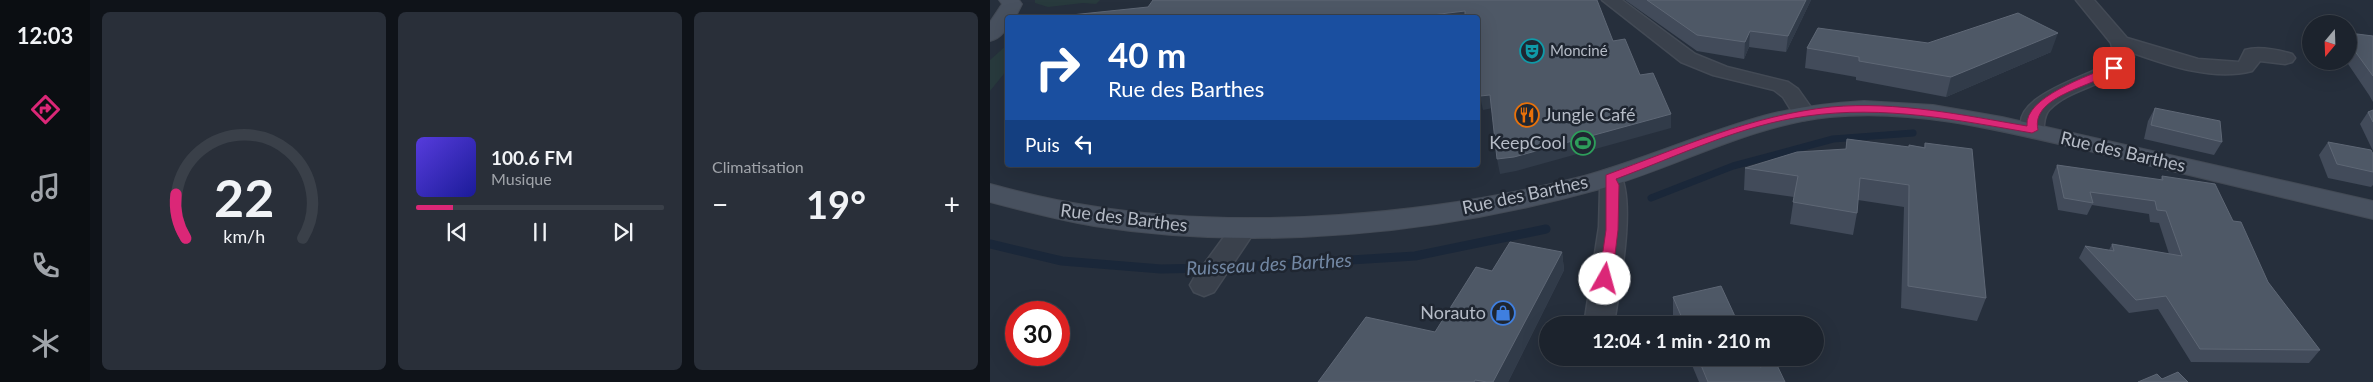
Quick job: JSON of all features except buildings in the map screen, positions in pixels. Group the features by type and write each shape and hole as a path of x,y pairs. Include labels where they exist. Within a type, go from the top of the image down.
{"street":[{"path":"1007,15 1012,4 1009,0"},
{"path":"1611,0 1688,58 1720,71 1781,86 1791,94 1804,113"},
{"path":"2032,130 2031,123 2035,111 2053,96 2114,68 2124,57 2120,42 2085,0"},
{"path":"990,35 1005,17"},
{"path":"2120,42 2170,59 2234,69 2245,67 2251,60 2252,54 2284,58"},
{"name":"Rue des Barthes","path":"990,193 1059,211 1110,219 1244,228 1355,223 1510,202 1610,177 1742,128 1804,113 1866,108 1918,111 2032,130 2373,210"},
{"path":"1600,316 1612,230 1613,185 1610,177"},
{"path":"1204,285 1244,228"}],"shaded area":[{"path":"1035,0 1100,0 1096,4 1083,3 1048,7 1035,3"},
{"path":"1005,47 1005,72 990,91 990,60"}],"waterway":[{"name":"Ruisseau des Barthes","path":"1651,198 1733,166 1833,139 1913,133"},
{"name":"Ruisseau des Barthes","path":"1222,268 1415,256 1546,229"},
{"name":"Ruisseau des Barthes","path":"990,244 1062,261 1161,269 1210,268"}],"place":[{"name":"Monciné","path":"1532,51"},
{"name":"Jungle Café","path":"1527,115"},
{"name":"KeepCool","path":"1583,143"},
{"name":"Norauto","path":"1503,313"}],"route":[{"path":"1605,279 1612,230 1613,185 1610,177 1742,128 1804,113 1866,108 1918,111 2032,130 2031,123 2035,111 2053,96 2098,77 2114,68"}]}
